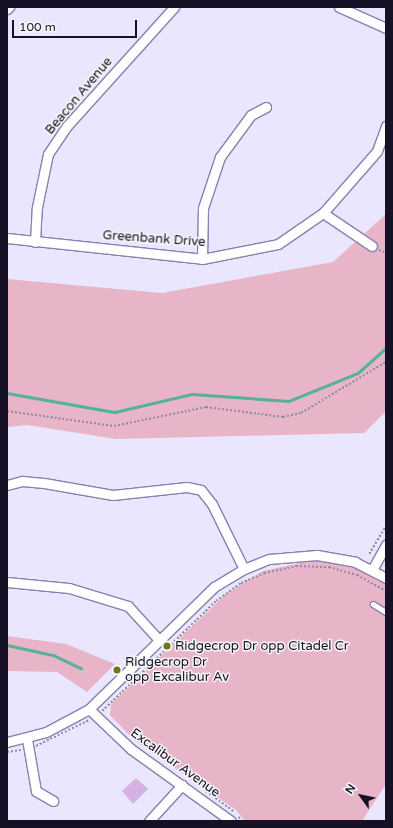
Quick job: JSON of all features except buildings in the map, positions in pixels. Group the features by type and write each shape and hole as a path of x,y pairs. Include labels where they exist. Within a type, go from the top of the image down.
{"street":[{"name":"Beacon Avenue","path":"35,242 37,207 48,154 66,126 174,7"},
{"path":"339,7 386,28"},
{"path":"202,258 203,208 220,157 251,115 266,107"},
{"name":"Greenbank Drive","path":"7,238 202,258 278,244 323,213 377,151 386,126"},
{"path":"323,213 372,246"},
{"path":"7,485 22,481 44,483 113,495 187,487 201,490 212,504 244,569"},
{"path":"372,570 386,545"},
{"path":"7,742 28,744 92,712 159,640 214,587 244,569 269,560 317,555 372,570 386,578"},
{"path":"7,582 69,588 96,600 128,606 159,640"},
{"name":"Excalibur Avenue","path":"92,712 131,749 231,821"},
{"path":"28,744 36,792 53,801"},
{"path":"149,821 182,786"}],"lane":[{"path":"373,604 386,612"}],"path":[{"path":"7,410 114,426 206,407 283,417 302,413 386,362"},
{"path":"370,554 386,526"},
{"path":"7,752 86,723 92,712 216,601 264,573 296,566 329,567 357,575 386,591"}],"shaded area":[{"path":"386,214 386,411 364,433 116,439 28,425 7,427 7,279 162,293 333,262"},
{"path":"314,560 365,570 386,582 386,784 362,821 245,821 236,810 133,739 110,715 111,704 227,593 263,571"},
{"path":"7,636 66,644 115,664 87,692 57,672 7,671"}],"waterway":[{"path":"7,393 115,412 192,394 289,401 358,373 386,348"},
{"path":"7,645 53,655 81,668"}],"place":[{"name":"Ridgecrop Dr opp Citadel Cr","path":"167,646"},
{"name":"Ridgecrop Dr opp Excalibur Av","path":"117,670"}]}
